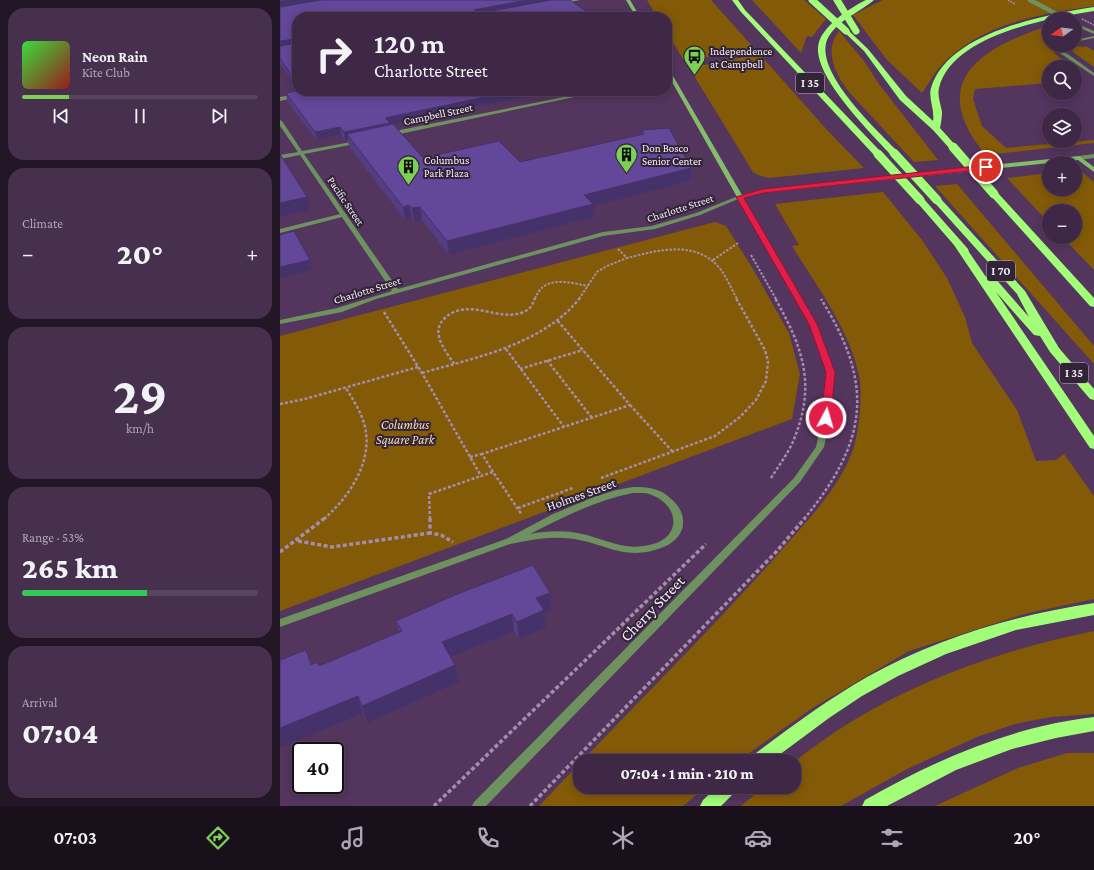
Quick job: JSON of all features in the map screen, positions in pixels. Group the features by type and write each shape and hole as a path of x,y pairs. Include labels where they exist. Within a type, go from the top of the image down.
{"highway":[{"path":"812,0 866,50 903,98 936,128 1094,304"},
{"path":"837,0 866,50"},
{"name":"I 70","path":"871,0 856,7 830,30 822,45 823,60 833,83 851,106 1022,293 1054,350"},
{"name":"I 35","path":"733,2 878,154 1094,396"},
{"path":"936,128 938,115 935,89 947,66 963,53 989,37 1014,26 1035,20 1094,9"},
{"path":"959,245 1094,444"},
{"path":"767,754 802,727 890,672 932,652 984,634 1036,620 1094,609"},
{"path":"871,806 950,764 997,746 1050,732 1094,724"},
{"path":"709,806 722,794"}],"main road":[{"path":"628,0 635,12"},
{"path":"672,82 740,197"},
{"path":"1082,160 1094,170"},
{"name":"Charlotte Street","path":"740,197 763,191 1042,162"}],"street":[{"path":"555,4 578,0"},
{"path":"1030,0 1053,12"},
{"path":"1082,28 1094,33"},
{"path":"1082,40 1094,37"},
{"path":"1062,52 1094,75"},
{"path":"280,99 296,96"},
{"name":"Campbell Street","path":"380,136 576,96"},
{"name":"Pacific Street","path":"280,122 396,292"},
{"path":"280,157 365,140"},
{"name":"Charlotte Street","path":"1082,158 1094,156"},
{"name":"Charlotte Street","path":"280,322 339,310 396,292 603,234 653,228 698,214 740,197"},
{"name":"Cherry Street","path":"478,806 797,480 820,448 826,418 831,372 813,324 740,197"},
{"path":"280,230 344,215"},
{"name":"Holmes Street","path":"280,623 508,541 533,536 557,534 591,540 614,549 626,551 641,550 659,545 674,536 678,524 678,513 671,502 660,494 645,490 626,492 604,498 545,521 508,541"}],"path":[{"path":"713,260 738,243"},
{"path":"617,248 627,258"},
{"path":"422,373 506,349 557,320 576,303 596,272 627,258 656,250 675,248 695,250 713,260 721,270 765,350 768,363 768,374 756,399 742,416 728,428 715,436 598,478"},
{"path":"454,364 437,332 438,325 450,314 478,308 504,315 520,314 531,308 538,290 543,286 558,282 588,286"},
{"path":"380,308 422,373 481,476"},
{"path":"557,320 630,405 672,451"},
{"path":"506,349 564,427"},
{"path":"520,369 583,350"},
{"path":"547,360 592,418"},
{"path":"280,404 346,388 418,367"},
{"path":"280,552 297,541 338,505 351,487 366,457 366,429 358,408 346,388"},
{"path":"470,457 630,405"},
{"path":"482,454 522,515"},
{"path":"430,533 429,494 493,472"},
{"path":"518,508 576,487"},
{"path":"297,541 332,547 430,533 441,535 453,542"}],"green space":[{"path":"647,0 711,0 828,131 864,168 769,178 753,172 688,66 715,64 713,61 755,56 752,54 683,59 672,41 672,12 654,12"},
{"path":"752,0 804,0 826,19 812,37 807,36 801,53"},
{"path":"883,0 1094,0 1094,6 1058,12 1042,12 1042,15 1010,24 991,31 972,41 954,53 939,68 922,93 887,60 853,15"},
{"path":"1042,28 1042,52 1054,52 1063,60 1042,60 1042,84 975,89 973,99 982,126 1006,148 1042,145 1042,148 1049,148 986,155 969,130 961,109 961,90 968,73 981,59 999,46"},
{"path":"839,31 864,61 879,84 938,160 914,162 849,92 836,71 833,63 832,47 834,39"},
{"path":"1082,47 1088,47 1094,51 1094,67 1073,52 1082,52"},
{"path":"1094,140 1094,143 1082,144 1082,141"},
{"path":"1082,172 1094,182 1094,270 1069,244 1082,244 1082,204 1042,204 1042,216 1007,178 1042,174 1042,196 1082,196"},
{"path":"957,184 1094,346 1094,364 935,186"},
{"path":"883,192 922,240 947,278 965,317 972,343 1017,410 1036,461 1056,460 1064,454 1094,496 1094,599 1024,614 909,651 811,709 748,754 589,754 748,587 816,511 844,470 854,447 858,427 861,394 855,359 831,308 792,246 799,245 775,204"},
{"name":"Columbus Square Park","path":"715,222 726,226 753,269 789,333 800,374 792,419 280,611 280,336"},
{"path":"1094,631 1094,714 1051,717 1015,724 977,737 907,769 841,806 741,806 756,794 801,794 801,757 827,737 862,715 936,678 1014,651"},
{"path":"1067,753 1094,753 1094,806 935,806 1018,768"},
{"path":"573,770 573,794 698,794 683,806 539,806"}],"building":[{"path":"321,0 528,0 474,10 486,12 292,12 292,40 280,41 280,7"},
{"path":"551,0 570,0 587,12 486,12"},
{"path":"292,44 292,76 280,58 280,46"},
{"path":"292,92 292,96 490,96 385,118 390,123 344,132 340,127 315,132 286,93"},
{"path":"393,124 423,158 499,141 520,162 644,134 642,130 669,128 691,168 584,195 593,204 447,241 420,207 412,208 409,205 403,207 347,134"},
{"path":"280,154 307,197 280,203"},
{"path":"294,231 310,260 280,267 280,235"},
{"path":"533,565 550,593 536,598 544,610 517,622 512,614 442,642 455,665 362,706 358,696 280,728 280,660 306,650 311,665 318,662 319,666 402,631 396,621 455,595"}],"place":[{"name":"Independence at Campbell","path":"694,76"},
{"name":"Don Bosco Senior Center","path":"626,174"},
{"name":"Columbus Park Plaza","path":"409,186"}],"route":[{"path":"826,418 831,372 813,324 740,197 763,191 986,167"}]}
